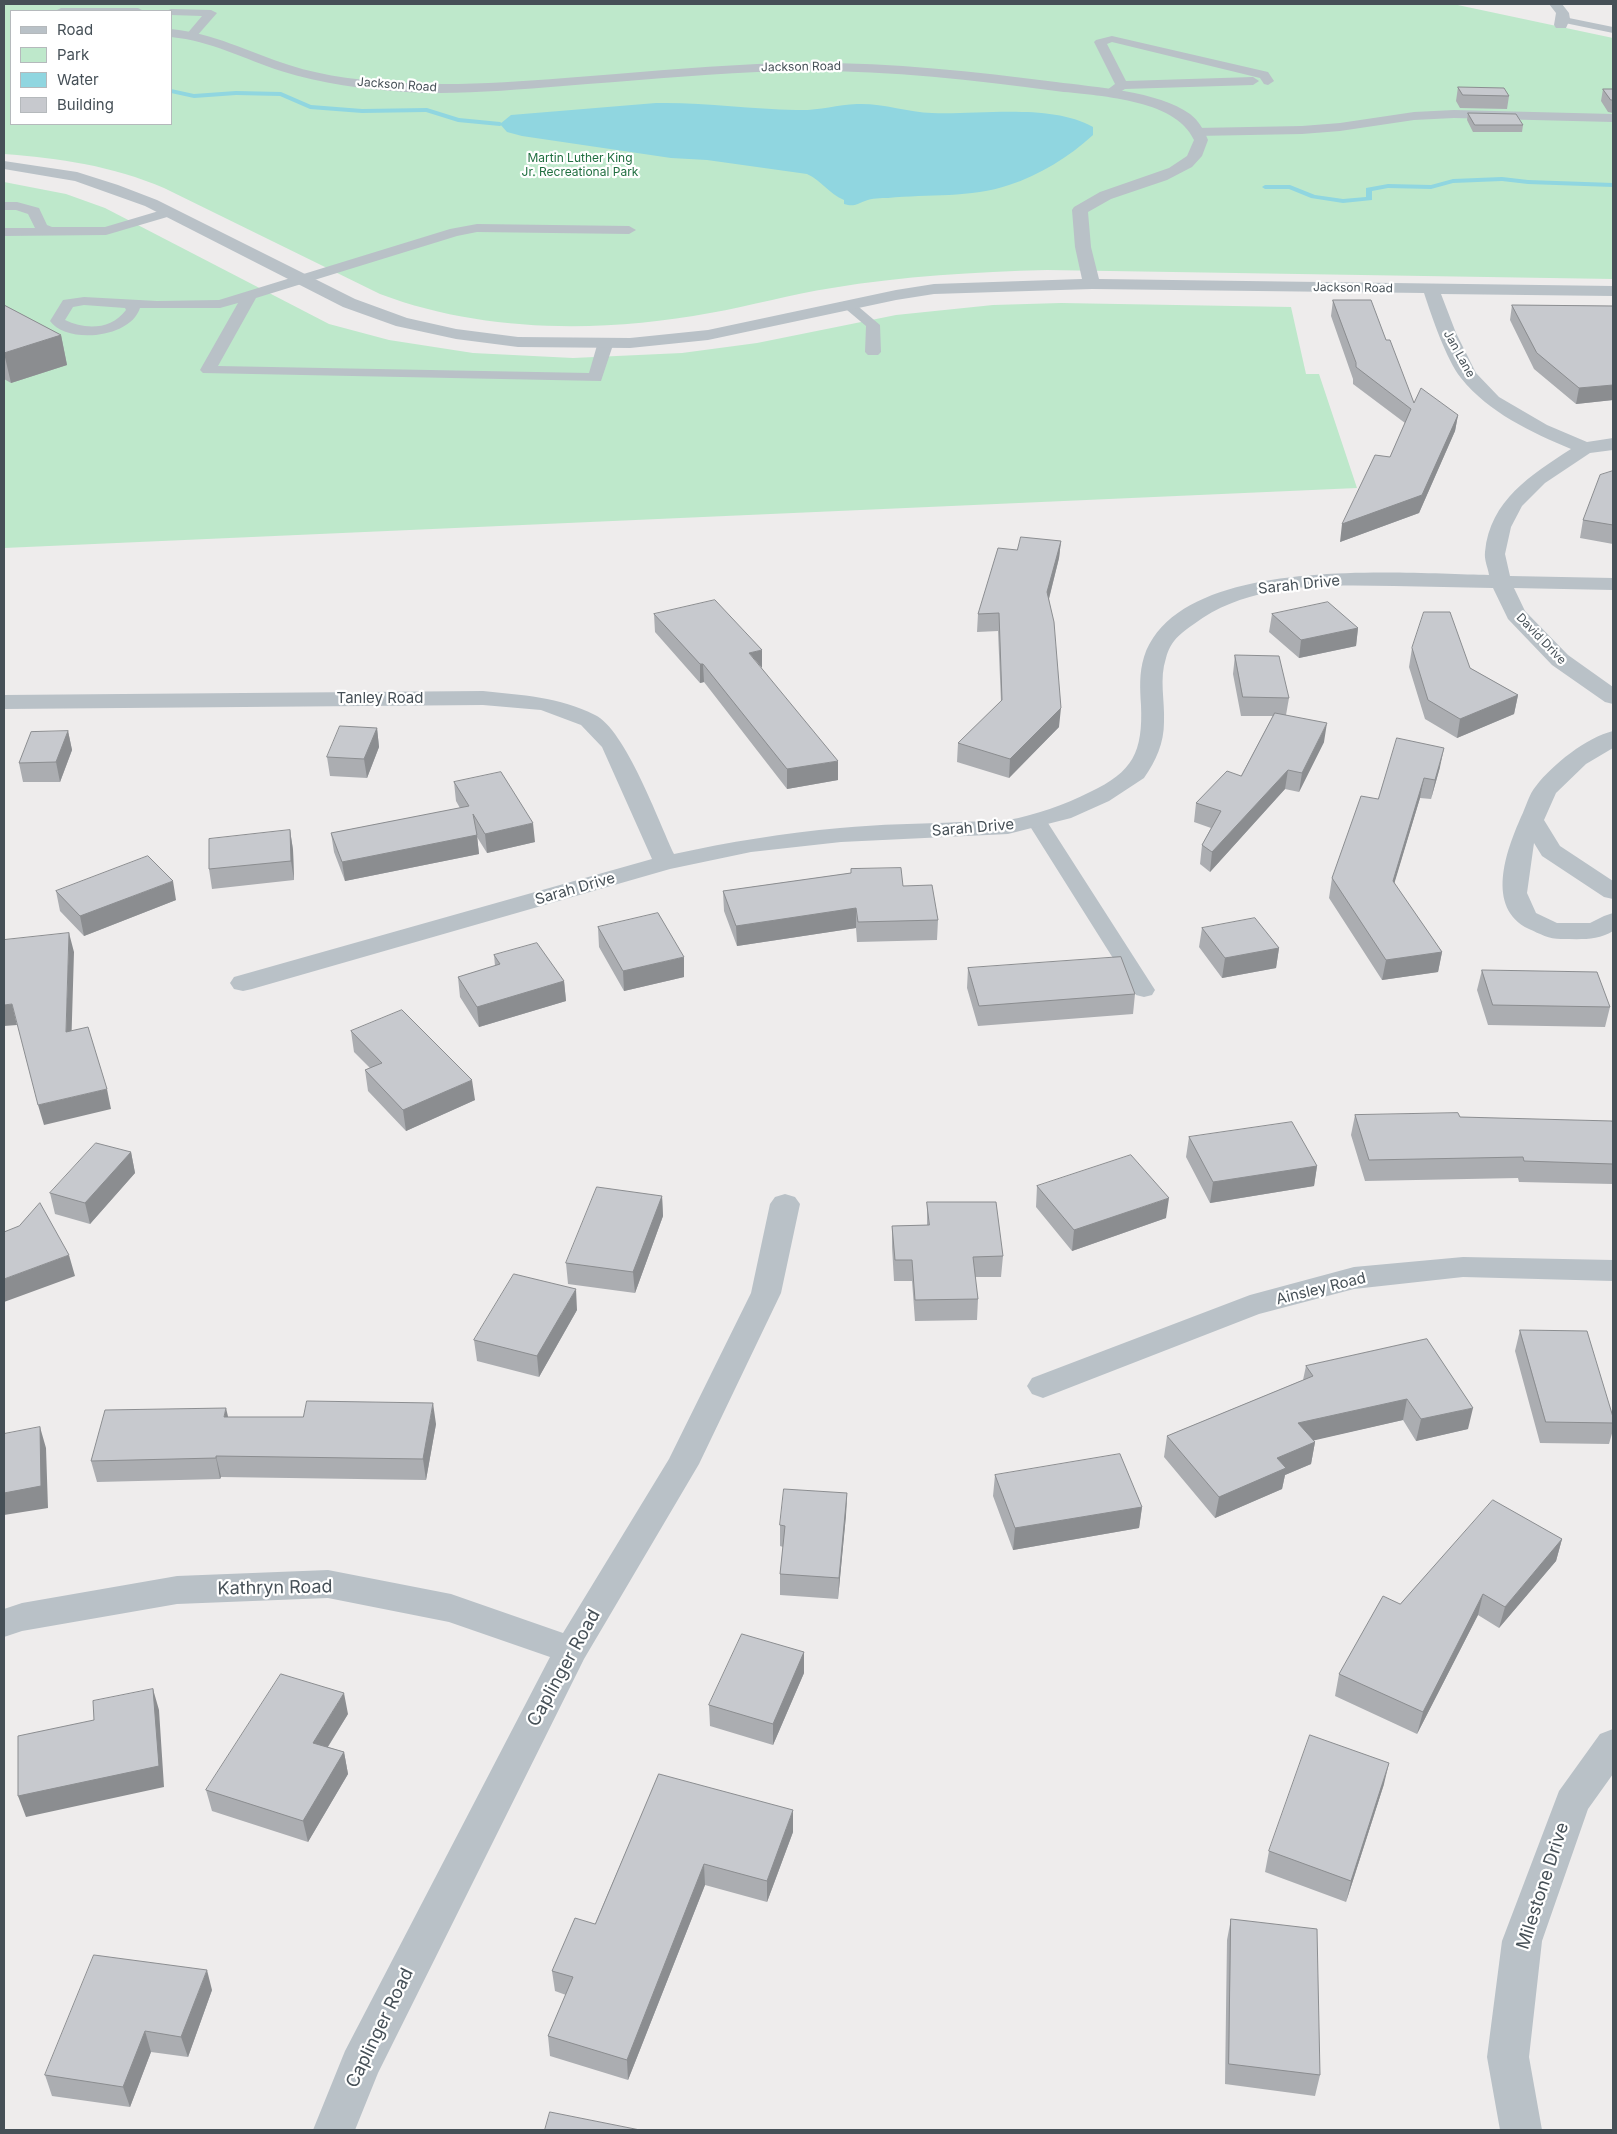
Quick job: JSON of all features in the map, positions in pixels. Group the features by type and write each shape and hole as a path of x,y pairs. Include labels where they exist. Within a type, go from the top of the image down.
{"street":[{"path":"1555,4 1563,14 1562,22"},
{"name":"Jackson Road","path":"172,32 192,35 236,47 276,65 310,74 385,86 435,89 758,68 850,66 944,73 1109,93 1161,106 1178,114 1193,125 1196,132"},
{"path":"1092,284 1086,264 1080,210 1091,201 1106,194 1170,172 1189,163 1197,152 1201,140 1196,132"},
{"name":"Jackson Road","path":"4,164 77,177 113,188 169,212 349,303 402,322 456,334 518,342 630,342 708,335 848,305 934,290 1092,284 1613,291"},
{"name":"Jan Lane","path":"1430,288 1447,333 1468,375 1493,401 1540,429 1585,448"},
{"name":"David Drive","path":"1613,444 1585,448 1538,480 1514,503 1501,527 1495,554 1500,582 1516,614 1560,660 1613,697"},
{"name":"Sarah Drive","path":"243,983 666,863 751,845 842,835 1008,827 1063,813 1101,796 1136,774 1150,749 1152,723 1151,681 1155,658 1166,634 1214,602 1252,589 1298,582 1348,579 1613,584"},
{"name":"Tanley Road","path":"4,702 483,698 544,704 589,720 612,744 666,863"},
{"path":"1613,738 1578,759 1545,790 1520,847 1514,893 1526,918 1553,931 1595,931 1613,922"},
{"path":"1532,821 1551,851 1613,892"},
{"name":"Caplinger Road","path":"334,2130 360,2065 571,1650 683,1464 766,1293 785,1204"},
{"name":"Ainsley Road","path":"1043,1386 1250,1306 1354,1278 1463,1267 1613,1271"},
{"name":"Kathryn Road","path":"4,1624 22,1617 177,1590 328,1584 451,1608 571,1650"},
{"name":"Milestone Drive","path":"1521,2130 1508,2057 1522,1941 1572,1802 1613,1744"}],"lane":[{"path":"172,12 211,12 192,35"},
{"path":"1562,22 1613,30"},
{"path":"1109,93 1122,85 1268,81 1264,76 1112,39 1100,42 1122,85"},
{"path":"1196,132 1302,130 1340,127 1414,116 1454,114 1613,118"},
{"path":"1547,117 1558,130"},
{"path":"1595,130 1613,130"},
{"path":"4,206 17,206 34,211 41,227 51,232"},
{"path":"4,232 106,231 169,212"},
{"path":"132,303 220,304 455,232 477,228 629,230"},
{"path":"250,295 208,370 595,378 606,342"},
{"path":"848,305 873,324 873,352"},
{"path":"1036,820 1144,990"}],"green space":[{"name":"Martin Luther King Jr. Recreational Park","path":"4,4 1453,4 1613,38 1613,279 1047,270 966,273 885,280 801,293 741,307 669,320 628,324 544,326 460,316 419,307 380,294 145,180 86,164 4,154"},
{"path":"4,182 66,194 105,208 329,324 389,340 473,353 573,358 682,353 757,343 896,315 993,305 1061,303 1291,307 1306,374 1319,374 1357,488 4,548"}],"water":[{"path":"656,103 804,110 866,104 932,113 1036,113 1057,115 1076,120 1093,127 1093,135 1074,151 1054,164 1032,176 1009,185 965,194 874,199 850,205 844,204 844,200 807,174 707,160 671,158 522,136 507,132 500,124 511,115"}],"building":[{"path":"1458,87 1504,88 1509,96 1463,95"},
{"path":"1603,89 1613,89 1613,100 1611,100"},
{"path":"1468,113 1516,114 1523,125 1475,125"},
{"path":"1333,300 1371,300 1386,340 1390,340 1414,403 1421,388 1458,415 1422,495 1342,524 1375,455 1390,457 1411,409 1356,367"},
{"path":"4,305 61,335 4,353"},
{"path":"1512,305 1613,306 1613,385 1579,388 1537,353"},
{"path":"1613,471 1613,525 1583,520 1600,475"},
{"path":"1021,537 1061,541 1047,592 1054,622 1061,708 1010,759 958,743 1002,700 999,613 978,614 998,548 1017,550"},
{"path":"715,600 762,650 749,653 838,761 787,769 703,664 700,664 654,614"},
{"path":"1328,602 1358,628 1301,640 1272,614"},
{"path":"1424,612 1450,612 1470,668 1518,695 1460,719 1428,700 1412,648"},
{"path":"1235,655 1279,656 1289,698 1243,697"},
{"path":"1275,713 1327,723 1302,773 1288,770 1212,852 1202,845 1221,811 1196,803 1227,771 1241,776"},
{"path":"340,726 377,728 364,759 327,757"},
{"path":"68,731 56,762 19,763 31,732"},
{"path":"1397,738 1444,748 1435,780 1424,778 1393,881 1442,952 1386,960 1332,878 1361,796 1378,799"},
{"path":"501,772 533,823 485,834 473,814 477,835 342,862 331,833 469,806 454,782"},
{"path":"290,830 291,861 209,869 209,839"},
{"path":"148,856 173,881 80,916 56,891"},
{"path":"901,868 903,886 932,885 938,920 858,922 856,908 736,926 723,891 851,873 851,869"},
{"path":"658,913 684,957 623,971 598,927"},
{"path":"1255,918 1279,948 1225,958 1202,928"},
{"path":"69,933 66,1032 88,1027 107,1089 38,1105 12,1004 4,1005 4,940"},
{"path":"537,943 564,981 477,1007 458,977 500,964 494,955"},
{"path":"1121,957 1135,994 979,1006 968,968"},
{"path":"1482,970 1597,972 1610,1007 1493,1005"},
{"path":"402,1010 472,1080 403,1110 365,1070 382,1063 351,1031"},
{"path":"1458,1113 1460,1117 1612,1121 1613,1164 1524,1161 1523,1157 1369,1160 1355,1115"},
{"path":"1292,1122 1317,1166 1213,1182 1189,1137"},
{"path":"96,1143 131,1152 85,1203 50,1193"},
{"path":"1131,1155 1169,1198 1074,1230 1037,1186"},
{"path":"597,1187 662,1196 633,1272 566,1263"},
{"path":"927,1202 996,1202 1003,1256 973,1257 978,1299 915,1300 912,1260 895,1260 892,1226 929,1225"},
{"path":"40,1203 69,1255 4,1279 4,1232 19,1226"},
{"path":"514,1274 576,1289 537,1356 474,1340"},
{"path":"1520,1330 1587,1331 1613,1417 1613,1423 1546,1422"},
{"path":"1427,1339 1473,1408 1421,1419 1407,1399 1298,1423 1315,1442 1277,1458 1286,1468 1219,1497 1167,1436 1313,1376 1306,1366"},
{"path":"307,1401 433,1403 423,1459 216,1456 216,1458 91,1461 105,1410 226,1408 224,1417 303,1417"},
{"path":"40,1427 41,1486 4,1493 4,1434"},
{"path":"1120,1454 1142,1507 1015,1528 995,1475"},
{"path":"784,1489 847,1493 839,1578 780,1574 785,1526 780,1525"},
{"path":"1493,1500 1562,1539 1505,1607 1483,1594 1423,1712 1339,1674 1383,1596 1400,1604"},
{"path":"742,1634 804,1652 773,1724 709,1705"},
{"path":"281,1674 344,1693 313,1743 344,1752 303,1821 206,1790"},
{"path":"153,1689 159,1766 18,1796 18,1736 94,1720 93,1701"},
{"path":"1310,1735 1389,1763 1351,1881 1269,1851"},
{"path":"659,1774 793,1810 767,1881 704,1864 627,2060 548,2036 573,1977 552,1971 575,1918 595,1924"},
{"path":"1231,1919 1317,1929 1320,2075 1229,2064"},
{"path":"94,1955 207,1970 181,2037 145,2031 123,2087 45,2075"},
{"path":"550,2112 640,2130 545,2130"}],"waterway":[{"path":"4,84 10,84"},
{"path":"172,91 194,96 236,93 281,94 310,107 362,111 427,110 458,120 500,124"},
{"path":"1265,187 1290,187 1313,197 1343,201 1370,199 1368,189 1388,186 1431,187 1453,181 1502,179 1528,182 1613,185"}]}
